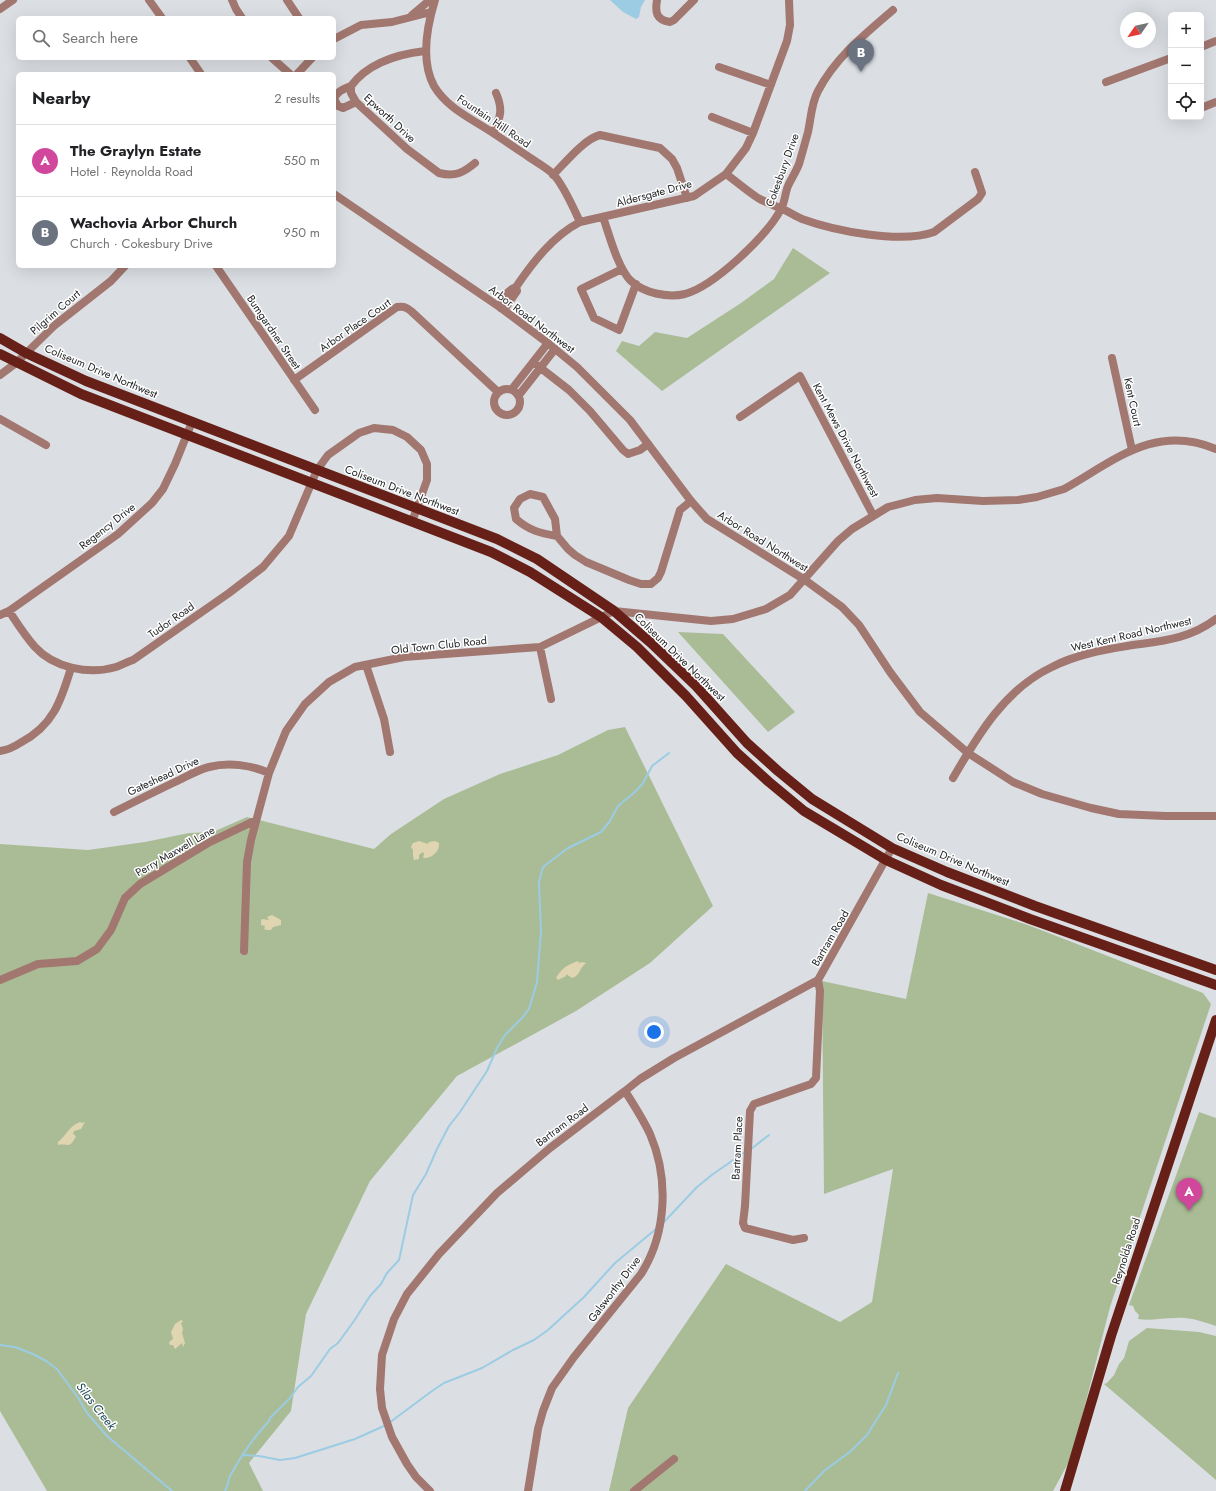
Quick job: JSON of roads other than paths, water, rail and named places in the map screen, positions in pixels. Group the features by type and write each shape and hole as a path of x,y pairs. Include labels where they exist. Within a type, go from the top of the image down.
{"main road":[{"name":"Coliseum Drive Northwest","path":"0,338 26,353 86,381 497,539 537,559 614,611 651,642 696,686 747,743 812,799 892,848 947,872 1035,906 1216,970"},
{"name":"Coliseum Drive Northwest","path":"0,354 81,394 491,552 530,572 601,617 637,647 686,696 738,753 769,782 804,811 886,860 941,885 1030,919 1216,984"},
{"name":"Reynolda Road","path":"1065,1491 1111,1336 1216,1020"}],"street":[{"path":"0,9 14,0"},
{"path":"149,0 161,16"},
{"path":"232,0 241,16"},
{"path":"287,0 298,16"},
{"path":"408,17 417,12 430,0"},
{"name":"Fountain Hill Road","path":"435,0 426,51 432,81 440,94 449,104 461,113 493,133 553,175 569,200 580,222"},
{"path":"656,0 656,14 660,19 670,22 674,20 694,0"},
{"name":"Aldersgate Drive","path":"500,308 500,303 512,288 516,287 541,254 570,227 580,222 687,198 706,189 726,174 742,154 753,134 771,85 790,32 789,0"},
{"name":"Cokesbury Drive","path":"603,217 622,269 630,280 641,289 661,294 684,294 695,290 716,276 744,254 764,233 782,208 787,186 800,158 808,131 810,113 816,93 830,69 844,54 893,10"},
{"path":"336,38 361,25 392,22 432,12"},
{"path":"1204,45 1216,41"},
{"path":"336,94 351,86 362,75 389,59 410,53 426,51"},
{"path":"1106,82 1168,59"},
{"path":"191,60 200,72"},
{"path":"274,60 288,72"},
{"path":"299,72 310,60"},
{"path":"719,67 771,85"},
{"name":"Epworth Drive","path":"351,86 351,93 356,102 407,149 439,173 462,173 475,163"},
{"path":"493,133 501,116 499,100 496,93"},
{"path":"336,102 338,106 343,108 356,102"},
{"path":"1204,107 1216,102"},
{"path":"712,117 753,134"},
{"path":"553,175 586,142 594,136 600,135 660,148 672,159 677,168 687,198"},
{"path":"726,174 759,199 802,218 844,230 888,236 926,235 945,225 978,199 982,193 975,172"},
{"name":"Arbor Road Northwest","path":"336,195 500,308 548,343 577,367 604,392 630,420 707,519 805,580 836,602 851,615 916,707 968,753 1013,782 1042,794 1091,808 1119,814 1216,816"},
{"name":"Pilgrim Court","path":"0,375 16,363 55,325 111,281 123,268"},
{"name":"Bumgardner Street","path":"217,268 315,410"},
{"path":"622,269 581,289 594,318 619,330 636,284"},
{"name":"Arbor Place Court","path":"294,380 397,307 402,306 411,311 498,392"},
{"path":"512,389 548,343"},
{"path":"519,395 555,349"},
{"name":"Kent Court","path":"1112,358 1132,450"},
{"path":"533,362 569,390 590,411 628,454 634,453 648,444"},
{"name":"Kent Mews Drive Northwest","path":"740,417 800,376 873,515"},
{"path":"504,389 512,389 519,395 519,408 512,414 500,413 494,406 495,397 498,392 504,389"},
{"path":"0,419 46,445"},
{"name":"Regency Drive","path":"0,615 9,611 118,534 152,503 163,489 192,422"},
{"name":"Tudor Road","path":"9,611 25,635 42,654 58,663 71,668 94,671 115,667 133,660 229,593 263,567 288,536 317,470 328,455 359,433 374,428 393,430 407,437 414,443 425,458 428,470 427,480 412,522"},
{"path":"614,611 711,621 724,621 754,614 790,595 805,580 838,541 852,529 888,507 915,500 937,498 996,501 1018,500 1052,494 1064,489 1132,450 1148,444 1165,441 1185,441 1203,444 1216,449"},
{"path":"557,536 539,533 526,527 516,519 514,508 520,499 530,494 543,497 555,519 557,536 568,549 586,562 629,580 641,584 651,584 658,578 661,572 680,510 691,500"},
{"name":"Old Town Club Road","path":"244,951 247,862 250,844 269,772 286,731 305,704 329,682 354,667 404,657 540,647 614,611"},
{"name":"West Kent Road Northwest","path":"953,778 989,720 999,708 1027,682 1051,667 1077,657 1100,651 1188,635 1205,627 1216,619"},
{"path":"540,647 551,699"},
{"path":"366,665 384,719 390,752"},
{"path":"0,751 29,739 45,725 58,706 71,668"},
{"name":"Gateshead Drive","path":"114,812 193,773 208,768 230,765 246,766 269,772"},
{"name":"Perry Maxwell Lane","path":"0,980 38,964 77,961 97,949 111,930 125,898 140,884 208,843 256,820"},
{"name":"Bartram Road","path":"430,1491 416,1477 392,1437 382,1408 380,1389 382,1355 392,1324 401,1304 420,1276 497,1193 550,1148 640,1079 674,1058 818,980 892,848"},
{"name":"Bartram Place","path":"804,1238 793,1240 745,1228 743,1223 750,1111 754,1104 811,1084 816,1078 820,991 818,980"},
{"name":"Galsworthy Drive","path":"528,1491 538,1429 552,1388 574,1357 641,1274 650,1260 657,1240 663,1193 659,1168 650,1135 625,1091"},
{"path":"634,1491 674,1459"}],"water":[{"path":"610,0 645,0 641,7 639,17 636,19 623,12"}],"waterway":[{"path":"225,1491 230,1476 243,1454 263,1427 290,1398 298,1387 311,1376 330,1349 338,1343 370,1296 399,1260 413,1195 426,1174 449,1126 487,1071 497,1048 505,1035 529,1009 537,982 541,931 539,882 543,867 568,848 601,832 610,821 618,806 643,783 652,766 669,753"},
{"path":"751,1149 769,1135"},
{"path":"664,1222 697,1187 745,1152"},
{"path":"389,1423 444,1383 482,1368 534,1340 548,1330 584,1297 615,1263 656,1229"},
{"name":"Silas Creek","path":"0,1345 15,1347 33,1354 57,1369 79,1399 87,1413 107,1436 172,1491"},
{"path":"805,1491 824,1471 851,1451 867,1435 886,1405 898,1373"},
{"path":"243,1455 280,1460 295,1458 355,1439 386,1425"}],"place":[{"name":"Wachovia Arbor Church","path":"861,72"},
{"name":"The Graylyn Estate","path":"1189,1211"}]}
